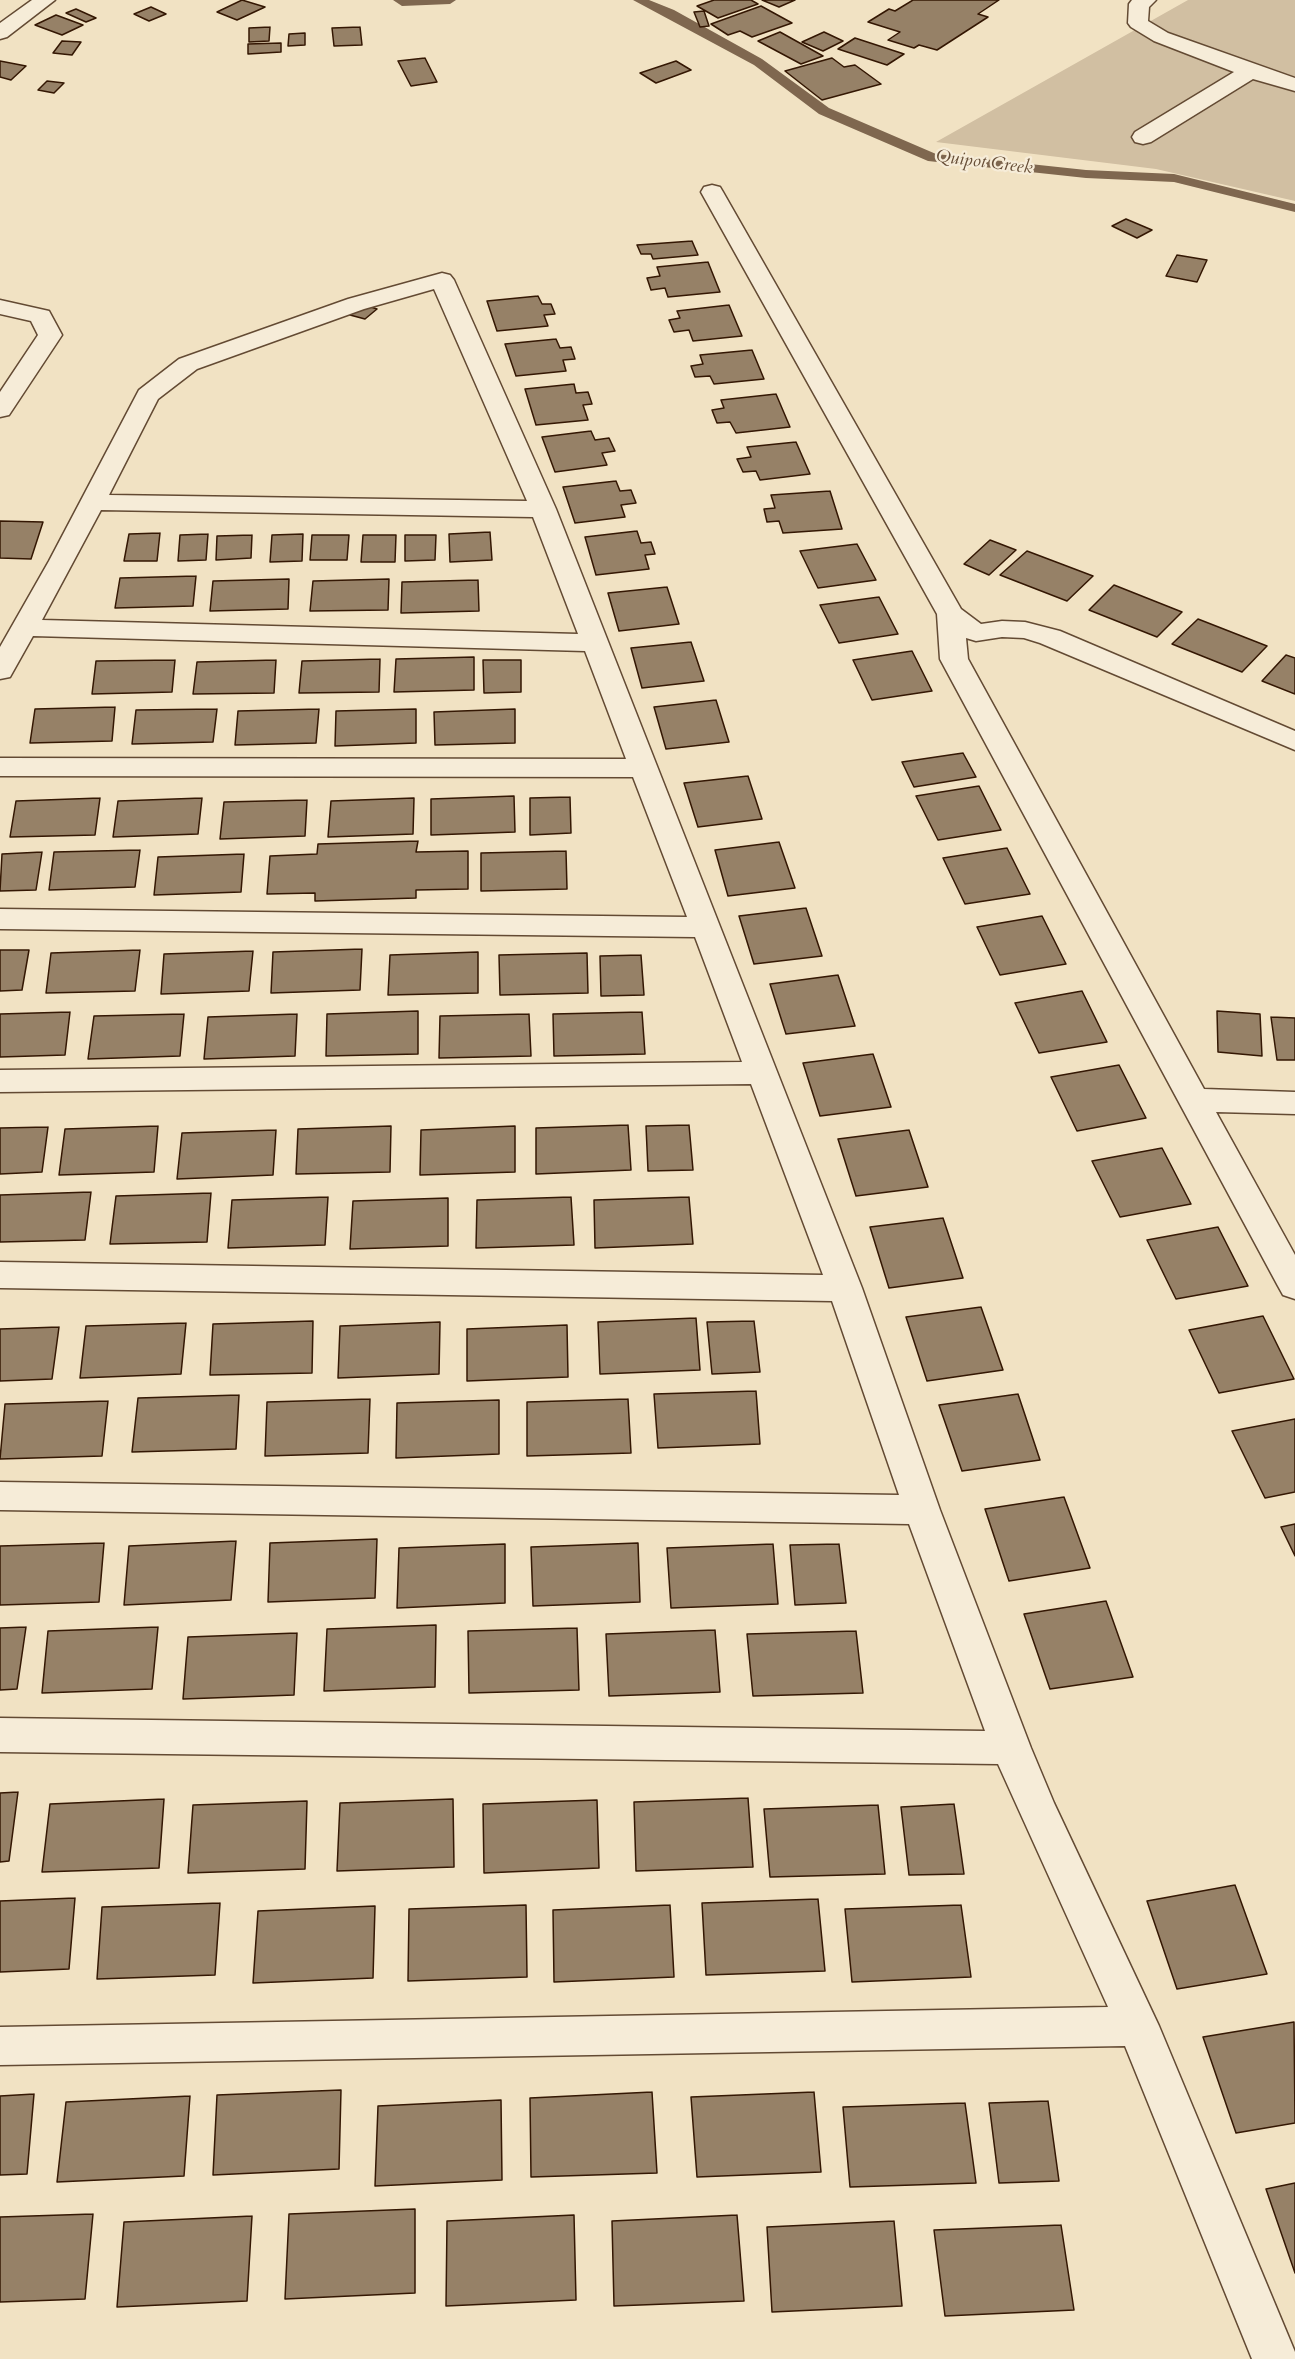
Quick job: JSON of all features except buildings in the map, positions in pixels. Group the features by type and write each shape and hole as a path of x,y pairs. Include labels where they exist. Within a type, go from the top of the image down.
{"street":[{"path":"0,33 45,0"},
{"path":"1146,0 1139,4 1137,23 1161,37 1295,85"},
{"path":"1143,137 1251,71"},
{"path":"712,192 950,614 954,658 1295,1286"},
{"path":"0,671 26,628 148,395 188,364 356,304 442,280 543,509 706,927 845,1288 922,1510 1011,1748 1034,1803 1138,2026 1275,2359"},
{"path":"0,307 41,316 50,335 0,410"},
{"path":"92,502 543,509"},
{"path":"950,614 976,633 1002,629 1025,630 1050,637 1295,741"},
{"path":"26,628 595,643"},
{"path":"0,767 644,768"},
{"path":"0,919 706,927"},
{"path":"0,1081 762,1073"},
{"path":"1194,1100 1295,1103"},
{"path":"0,1275 845,1288"},
{"path":"0,1496 922,1510"},
{"path":"0,1735 1011,1748"},
{"path":"0,2046 1138,2026"}],"shaded area":[{"path":"1188,0 1295,0 1295,201 1156,169 936,142"}],"waterway":[{"name":"Quipot Creek","path":"399,0 402,2 450,0"},
{"name":"Quipot Creek","path":"639,0 670,13 758,62 824,111 933,158 1086,174 1174,178 1295,208"}]}
